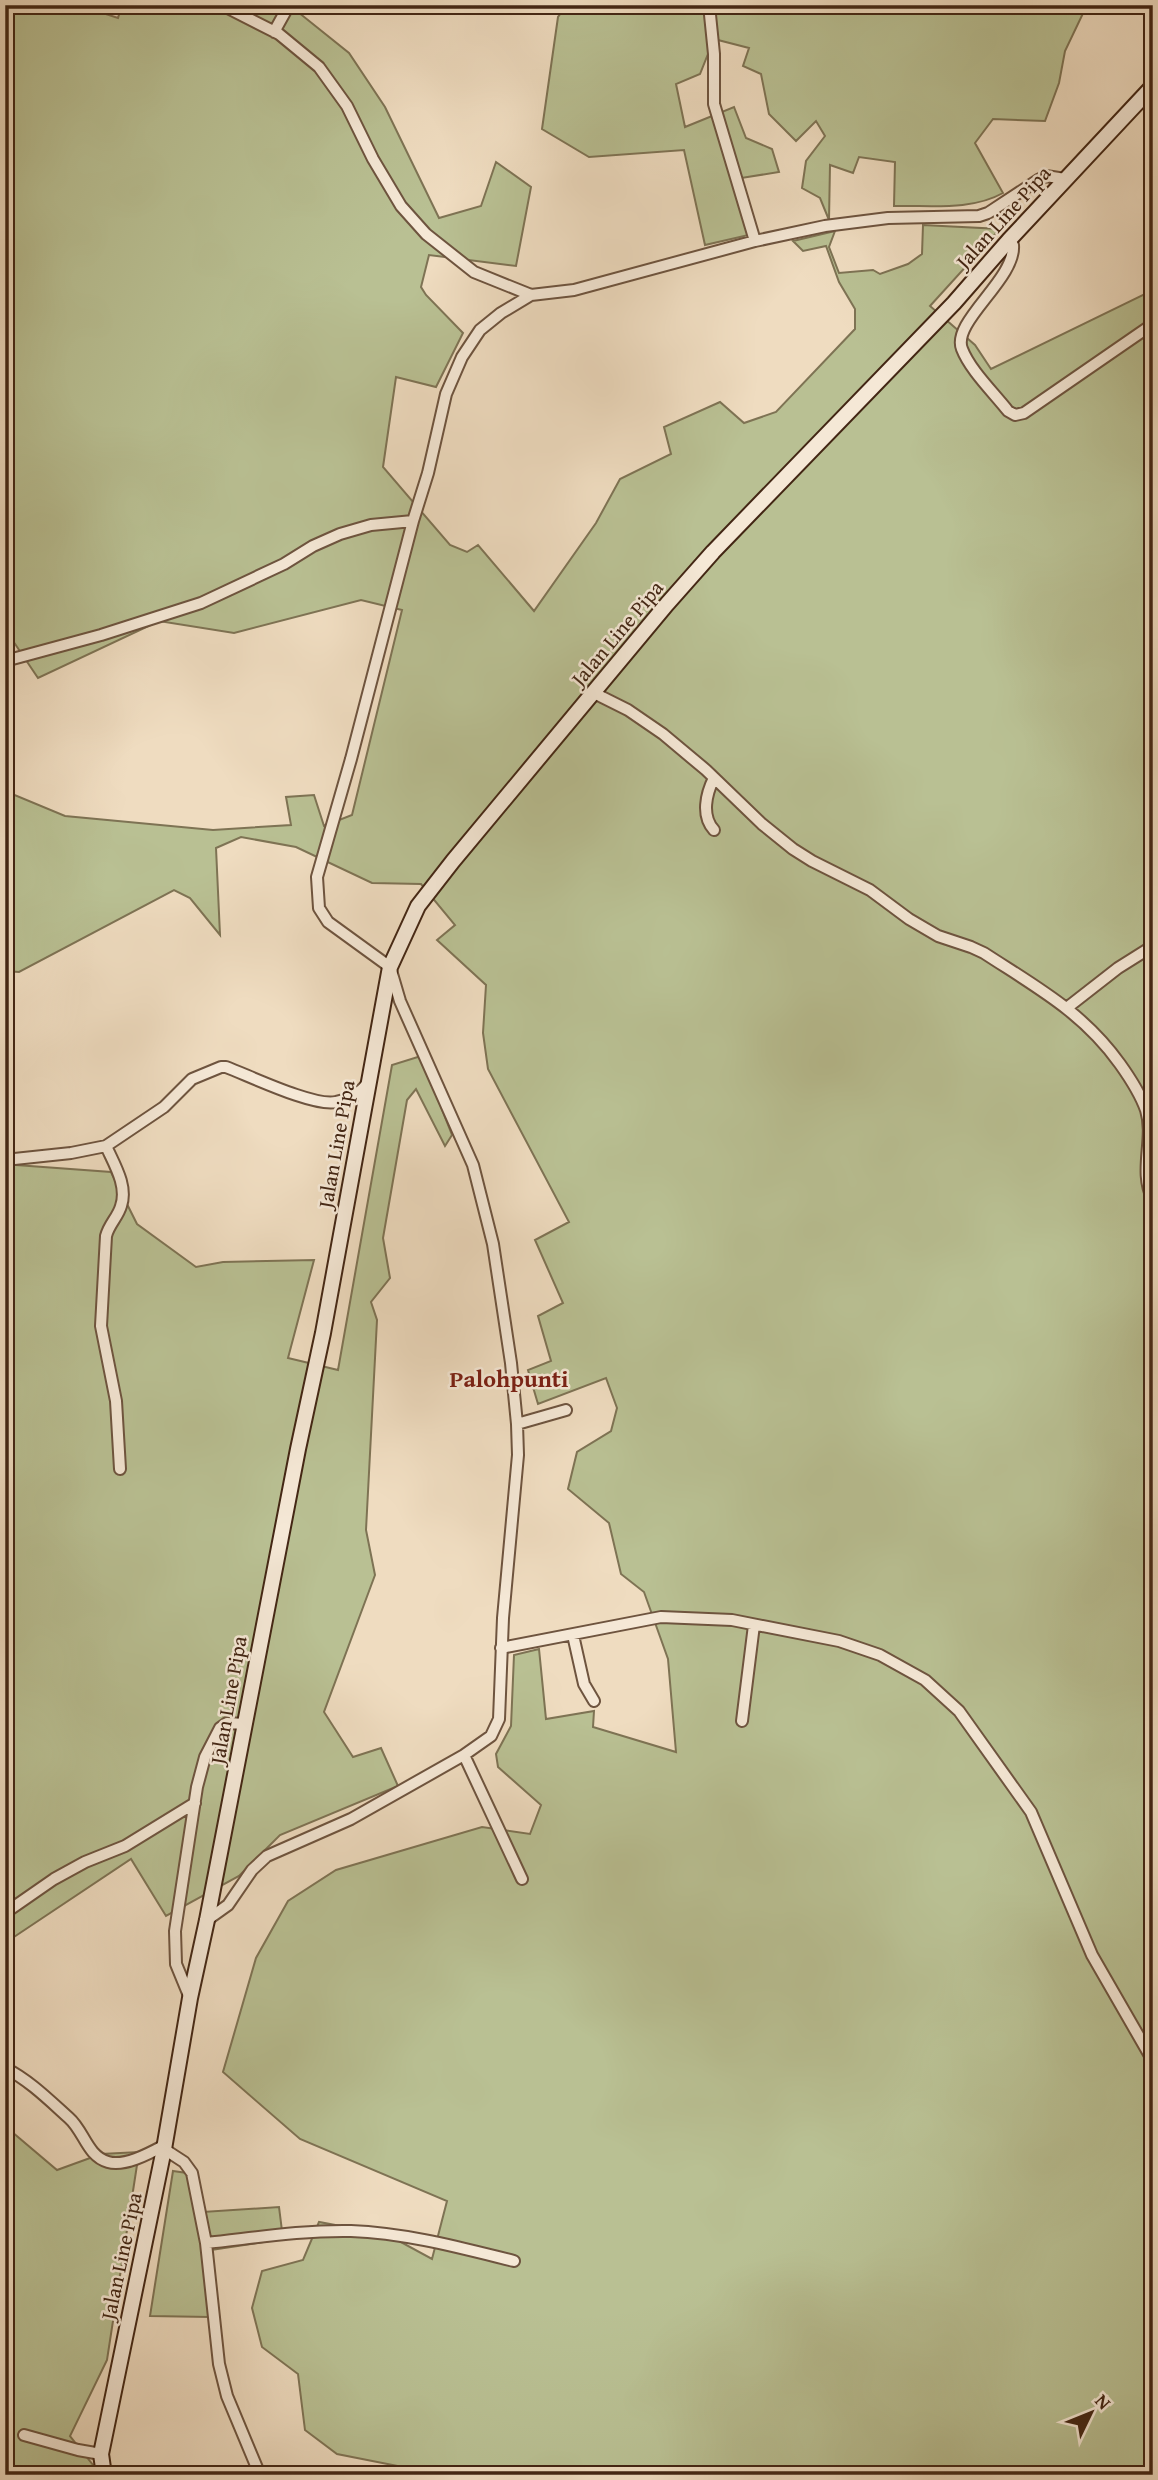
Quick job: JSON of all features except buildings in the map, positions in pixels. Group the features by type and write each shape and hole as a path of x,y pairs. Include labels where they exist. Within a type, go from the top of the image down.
{"main road":[{"name":"Jalan Line Pipa","path":"104,2475 101,2454 165,2147 190,1998 323,1333 390,967 411,919 427,893 713,552 954,303 1153,86"}],"street":[{"path":"222,5 274,32 306,55 329,79 347,106 389,187 413,221 442,249 474,272 531,295"},
{"path":"274,32 289,5"},
{"path":"709,5 714,54 714,104 755,241"},
{"path":"207,1920 228,1905 251,1870 267,1856 351,1819 464,1755 491,1736 499,1719 501,1648 518,1455 517,1424 493,1244 479,1184 463,1139 400,1001 390,967 328,922 319,908 317,877 354,747 412,521 428,474 446,394 462,356 471,341 490,321 531,295 574,290 755,241 864,220 979,216 1046,176 1065,179"},
{"path":"1009,240 1013,245 1012,260 960,340 961,348 974,368 1008,411 1015,415 1024,413 1153,324"},
{"path":"5,661 125,628 201,603 340,534 371,526 412,521"},
{"path":"594,693 628,710 663,734 762,824 812,861 870,890 909,919 938,936 984,953 1068,1007 1110,1051 1135,1085 1146,1110 1146,1179 1153,1200"},
{"path":"714,778 706,813 707,822 714,830"},
{"path":"1068,1007 1118,968 1153,946"},
{"path":"5,1160 71,1153 106,1146 164,1107 192,1079 221,1067 308,1099 329,1103 360,1093 369,1082"},
{"path":"106,1146 123,1188 121,1208 108,1226 106,1236 101,1326 116,1401 120,1469"},
{"path":"517,1424 566,1410"},
{"path":"501,1648 661,1617 732,1620 839,1640 880,1655 925,1680 959,1711 1031,1812 1092,1955 1153,2061"},
{"path":"742,1721 754,1625"},
{"path":"573,1635 584,1684 594,1701"},
{"path":"190,1998 176,1964 175,1942 201,1772 216,1733 227,1723 245,1724"},
{"path":"464,1755 522,1879"},
{"path":"5,1913 85,1861 125,1846 195,1803"},
{"path":"5,2068 20,2076 70,2118 95,2155 108,2162 127,2161 165,2147 184,2162 192,2173 206,2243 221,2371 227,2396 260,2475"},
{"path":"206,2243 288,2234 353,2231 439,2243 514,2262"},
{"path":"24,2435 101,2454"}],"green space":[{"path":"5,5 78,5 118,18 122,5 287,5 349,53 385,107 439,218 481,206 496,162 531,187 516,266 429,255 421,287 463,333 436,387 396,377 383,467 450,545 467,552 478,545 534,611 596,523 620,479 671,454 664,427 720,402 744,423 776,412 855,329 855,309 839,282 826,246 803,251 793,241 835,231 829,247 839,273 873,270 880,274 908,264 922,254 923,225 1000,229 930,306 975,345 991,369 1153,290 1153,2475 417,2475 418,2470 337,2454 305,2430 298,2374 262,2347 252,2308 262,2271 303,2260 319,2222 388,2235 432,2259 447,2201 300,2139 223,2072 256,1958 288,1901 336,1870 482,1827 530,1834 541,1805 498,1767 496,1754 511,1726 514,1655 539,1649 546,1719 594,1711 593,1727 676,1752 668,1659 644,1592 621,1574 609,1523 568,1489 577,1452 611,1431 617,1408 606,1378 538,1404 528,1370 551,1361 538,1316 563,1303 535,1240 569,1222 488,1069 483,1033 486,985 437,940 455,925 421,884 372,883 296,847 241,837 216,848 220,935 190,898 174,890 19,972 5,971 5,791 65,816 213,830 291,825 286,797 314,795 324,826 352,815 402,610 361,600 234,633 159,621 38,678 5,629"},
{"path":"567,5 1087,5 1065,51 1059,83 1045,121 993,119 975,143 1003,193 991,199 964,205 894,206 895,162 859,157 853,173 830,165 829,220 820,198 802,188 806,161 825,136 816,121 796,141 769,114 761,74 743,66 749,48 714,39 700,74 676,84 685,127 734,107 746,138 772,149 779,172 741,178 753,234 705,245 684,150 589,157 542,129 558,17"},
{"path":"421,1056 452,1135 445,1146 416,1089 407,1100 383,1238 390,1278 371,1302 377,1320 366,1530 375,1575 324,1712 353,1757 381,1748 398,1786 280,1835 239,1876 166,1916 131,1859 5,1943 5,1161 16,1165 111,1172 137,1224 196,1267 223,1262 314,1260 288,1358 338,1370 392,1065"},
{"path":"5,2126 57,2170 101,2154 139,2152 107,2360 70,2436 101,2475 5,2475"},
{"path":"173,2171 194,2174 203,2212 279,2207 283,2239 211,2250 210,2317 150,2316"}],"district":[{"name":"Palohpunti","path":"509,1378"}]}
